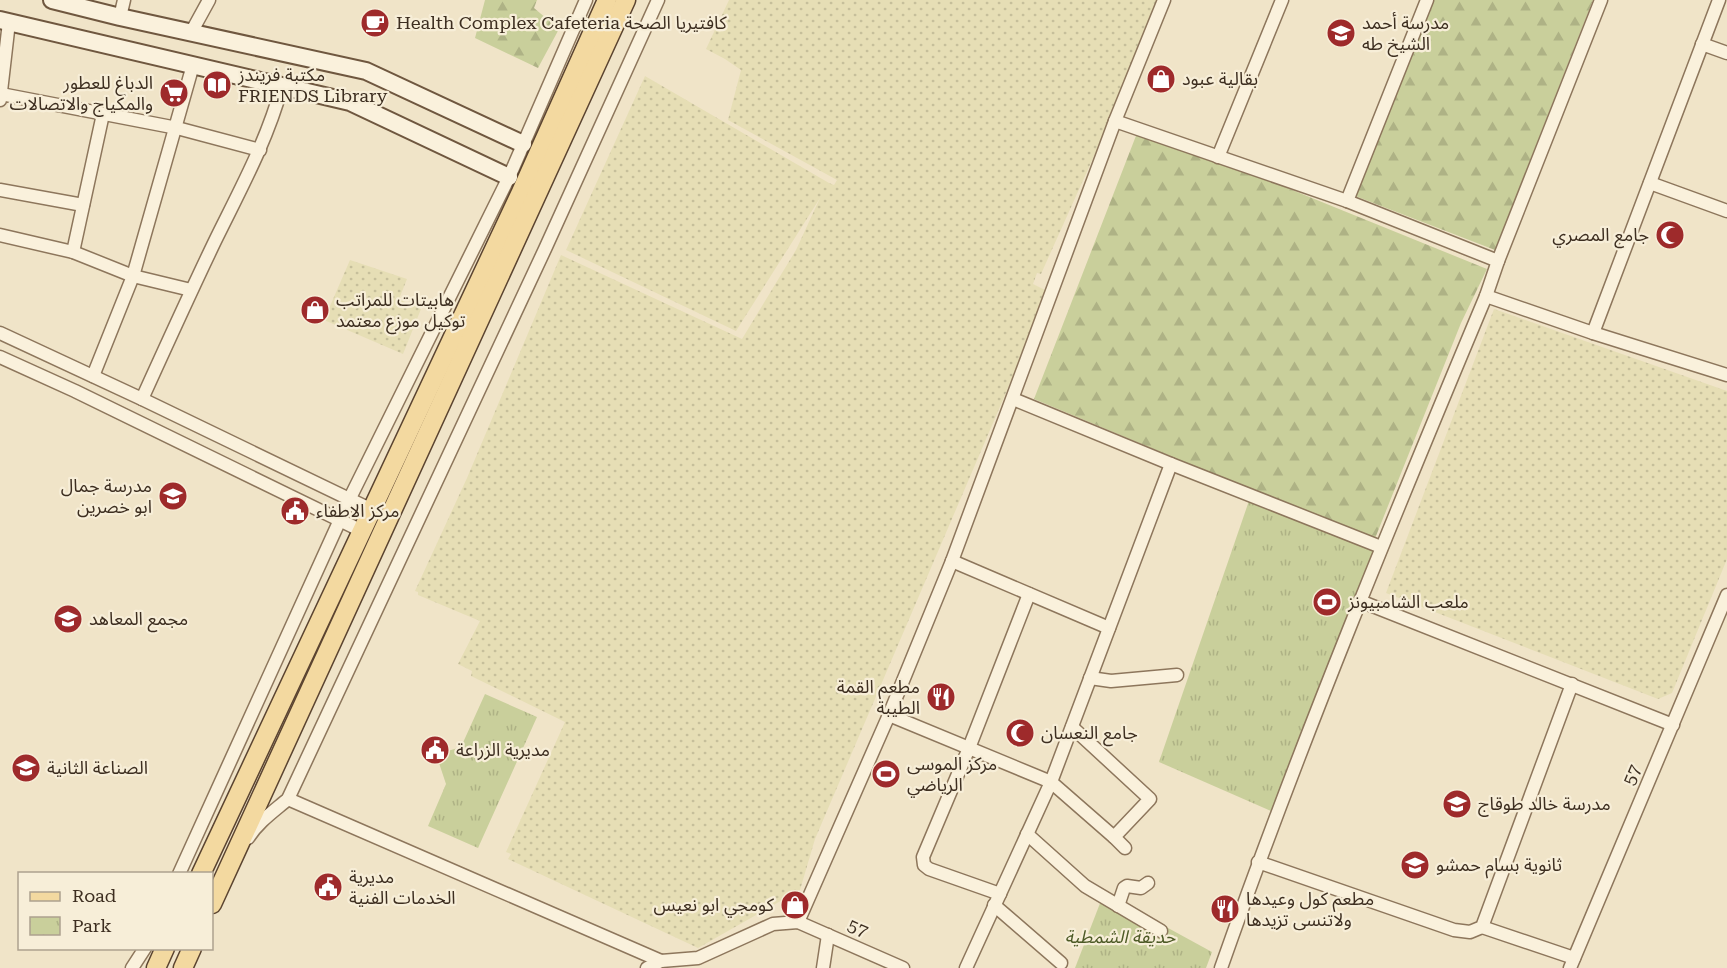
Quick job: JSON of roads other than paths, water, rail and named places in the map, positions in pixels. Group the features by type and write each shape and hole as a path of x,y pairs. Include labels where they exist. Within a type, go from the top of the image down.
{"main road":[{"path":"52,0 85,4 120,17 366,71 523,144"},
{"path":"201,872 521,192 607,0"},
{"path":"213,902 626,0"},
{"path":"5,21 350,102 509,177"},
{"path":"156,968 164,950"},
{"path":"183,968 191,950"}],"street":[{"path":"120,17 124,0"},
{"path":"192,31 208,0"},
{"path":"179,872 340,521 509,177 586,0"},
{"path":"221,883 252,831 288,799 545,249 658,0"},
{"path":"647,968 661,961 698,958 773,924 798,922 889,715 952,561 1115,121 1164,0"},
{"path":"1218,157 1282,0"},
{"path":"1347,201 1427,0"},
{"path":"1221,968 1258,862 1381,547 1486,296 1601,0"},
{"path":"1593,333 1719,0"},
{"path":"0,101 5,21"},
{"path":"1702,44 1727,53"},
{"path":"93,376 133,276 177,128 193,65"},
{"path":"142,399 191,290 260,150 276,109 282,86"},
{"path":"1,93 177,128 260,150"},
{"path":"73,252 103,114"},
{"path":"1115,121 1347,201 1498,261"},
{"path":"1650,183 1727,211"},
{"path":"0,190 84,204"},
{"path":"0,235 73,252 133,276 191,290"},
{"path":"1486,296 1593,333 1727,375"},
{"path":"0,333 372,510"},
{"path":"0,357 75,391 362,531"},
{"path":"1013,399 1381,547"},
{"path":"966,968 1051,782 1171,464"},
{"path":"952,561 1109,628"},
{"path":"1029,594 969,748 923,857 924,865 929,869 997,899 1061,963"},
{"name":"57","path":"1572,963 1727,595"},
{"path":"1360,601 1673,725"},
{"path":"1090,678 1111,681 1178,675"},
{"path":"1482,927 1572,684"},
{"path":"889,715 1051,782 1125,848"},
{"path":"1071,727 1150,799 1114,837"},
{"path":"288,799 661,961"},
{"path":"1027,834 1085,886 1161,931"},
{"path":"1258,862 1454,930 1470,932 1482,927 1572,963"},
{"path":"1118,906 1124,888 1127,886 1141,888 1148,883"},
{"name":"57","path":"798,922 903,968"},
{"path":"823,968 828,935"},
{"path":"132,968 144,950"}],"place":[{"name":"Health Complex Cafeteria كافتيريا الصحة","path":"375,23"},
{"name":"مدرسة أحمد الشيخ طه","path":"1341,33"},
{"name":"بقالية عبود","path":"1161,79"},
{"name":"مكتبة فريندز FRIENDS Library","path":"217,85"},
{"name":"الدباغ للعطور والمكياج والاتصالات","path":"174,93"},
{"name":"جامع المصري","path":"1670,235"},
{"name":"هابيتات للمراتب توكيل موزع معتمد","path":"315,310"},
{"name":"مدرسة جمال ابو خصرين","path":"173,496"},
{"name":"مركز الاطفاء","path":"295,511"},
{"name":"ملعب الشامبيونز","path":"1327,602"},
{"name":"مجمع المعاهد","path":"68,619"},
{"name":"مطعم القمة الطيبة","path":"941,697"},
{"name":"جامع النعسان","path":"1020,733"},
{"name":"مديرية الزراعة","path":"435,750"},
{"name":"الصناعة الثانية","path":"26,768"},
{"name":"مركز الموسى الرياضي","path":"886,774"},
{"name":"مدرسة خالد طوقاج","path":"1457,804"},
{"name":"ثانوية بسام حمشو","path":"1415,865"},
{"name":"مديرية الخدمات الفنية","path":"328,887"},
{"name":"كومجي ابو نعيس","path":"795,905"},
{"name":"مطعم كول وعيدها ولاتنسى تزيدها","path":"1225,909"}],"park label":[{"name":"حديقة الشمطية","path":"1120,937"}]}
